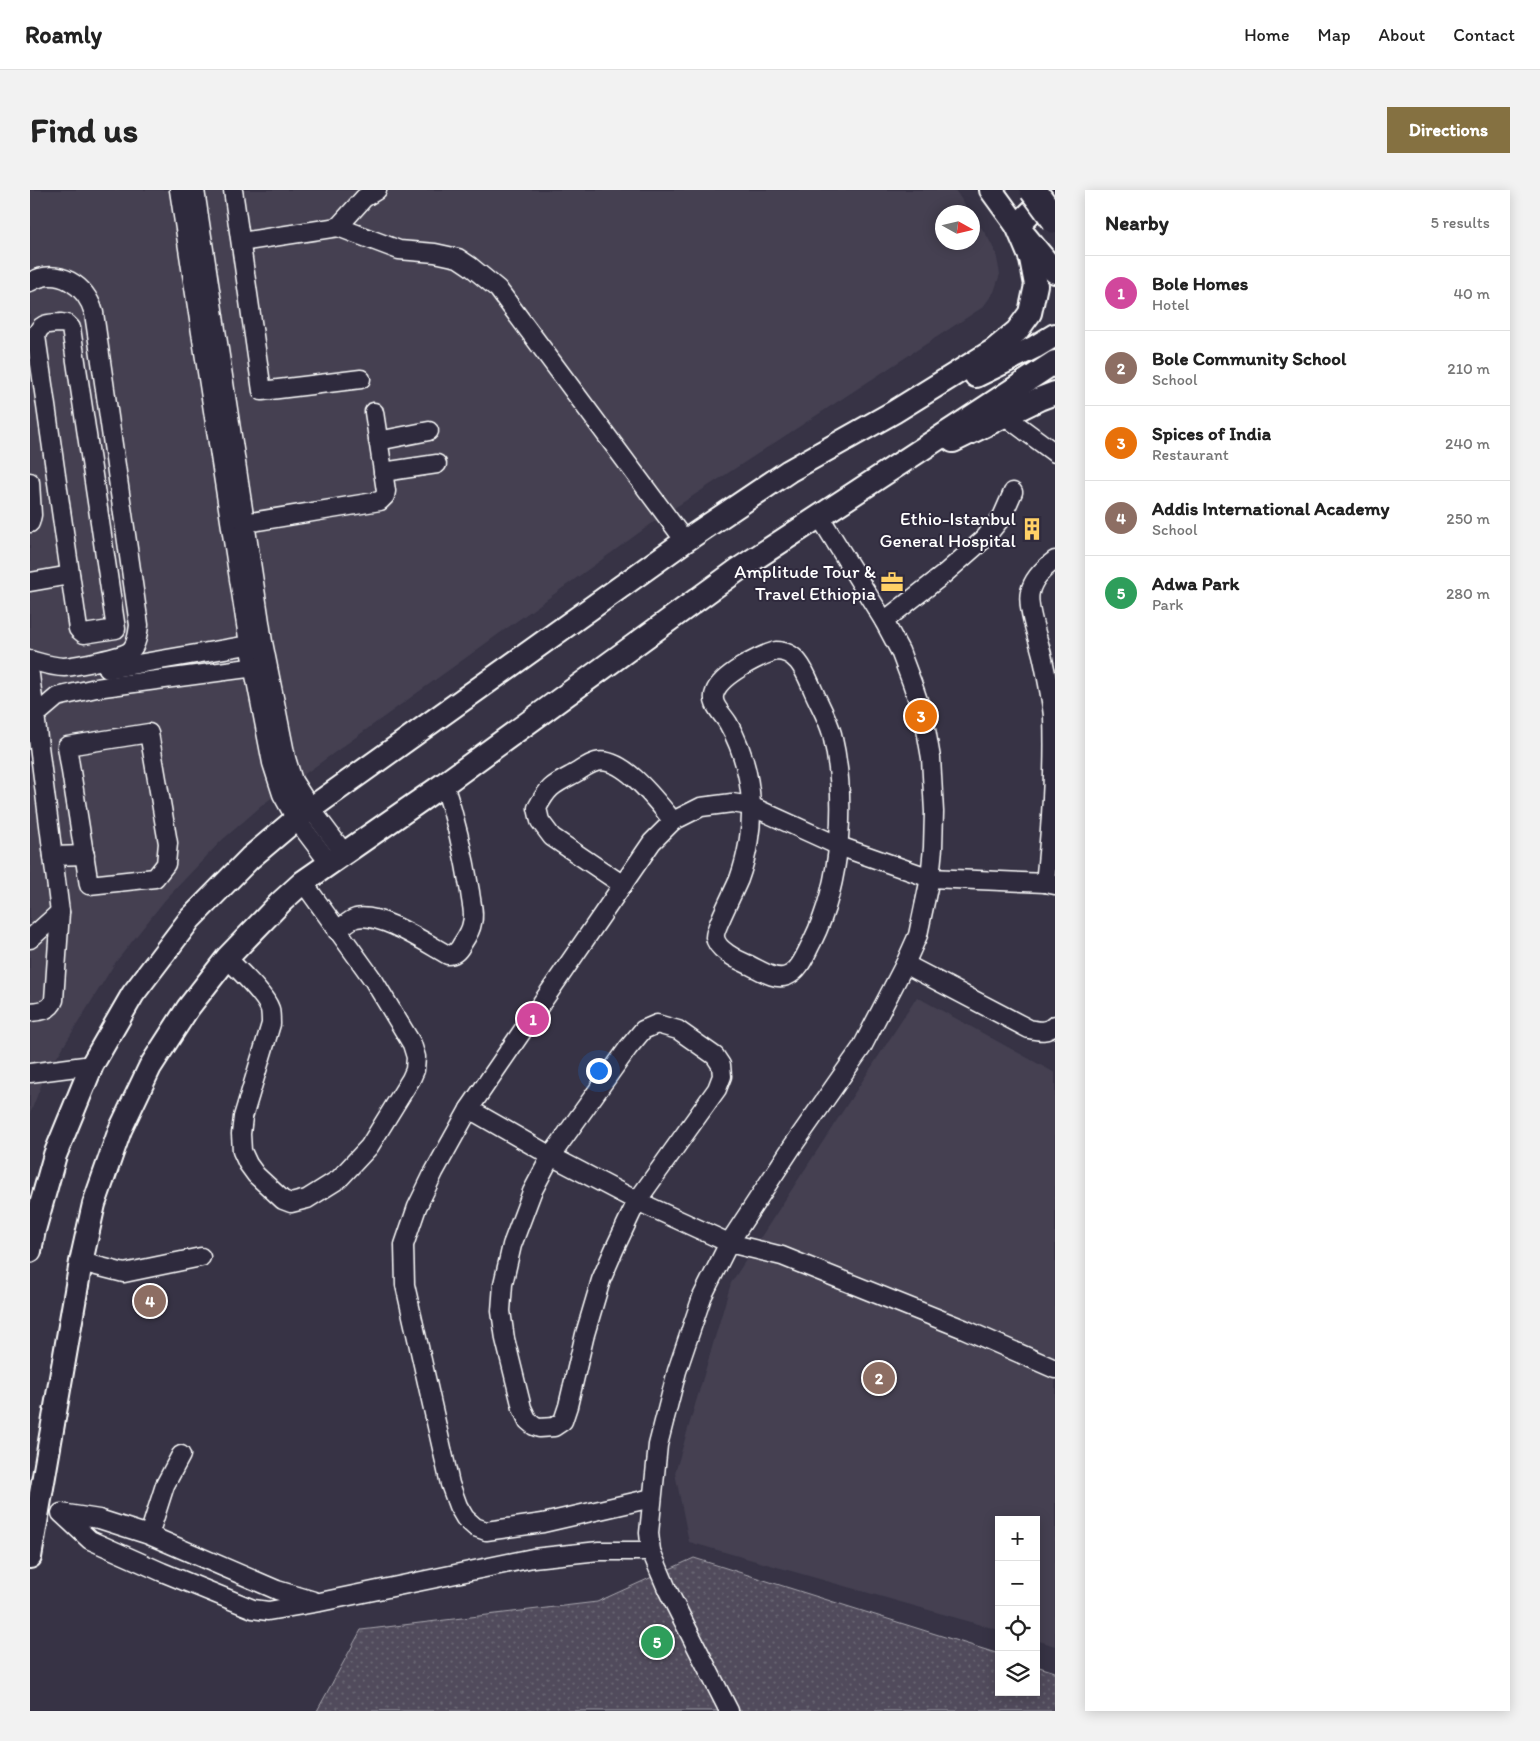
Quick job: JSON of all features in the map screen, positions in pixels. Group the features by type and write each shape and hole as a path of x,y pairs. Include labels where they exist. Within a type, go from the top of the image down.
{"highway":[{"path":"1033,190 1055,220"},
{"path":"1053,190 1055,194"}],"main road":[{"path":"991,190 1017,226 1055,272"},
{"path":"1017,226 1053,190"},
{"path":"30,1251 54,1155 92,1065 133,994 190,919 250,858 304,814 684,541 789,471 894,412 994,350 1017,331 1030,312 1036,284 1031,259 1017,226"},
{"path":"894,412 978,375 1055,335"},
{"path":"30,1557 34,1504 94,1204 120,1130 150,1067 188,1008 227,958 303,882 444,784 739,569 1055,362"},
{"path":"916,452 956,441 1039,399 1055,393"}],"street":[{"path":"179,190 260,667 304,814 337,858"},
{"path":"195,190 245,523 256,643"},
{"path":"233,190 262,391 361,379"},
{"path":"338,227 364,198 377,190"},
{"path":"241,242 338,227 399,250 435,253 458,258 470,266 498,289 684,541"},
{"path":"30,282 50,276 65,279 78,286 90,300 94,313 139,625 138,637 133,649 124,655 64,667 30,660"},
{"path":"61,323 67,324 71,328 116,629 84,634 78,629 70,575 36,336 39,328 43,325 61,323"},
{"path":"245,523 380,502 385,496 386,491 374,412"},
{"path":"1005,416 1055,452"},
{"path":"378,441 429,431"},
{"path":"382,472 437,464"},
{"path":"30,482 32,515 30,523"},
{"path":"884,621 943,575 984,539 1002,517 1013,492"},
{"path":"729,1711 667,1589 650,1550 649,1533 658,1445 677,1371 702,1297 729,1244 792,1147 862,1047 918,935 930,878 934,812 931,758 924,718 900,651 860,580 820,517"},
{"path":"652,1498 543,1523 486,1531 475,1526 465,1518 458,1506 450,1484 404,1285 404,1245 417,1208 434,1172 469,1109 652,842 673,821 701,807 732,803 751,806 839,846 930,878 1050,884 1055,754 1053,715 1044,660 1030,607 1029,593 1043,569 1055,560"},
{"path":"30,582 70,575"},
{"path":"30,660 43,672 73,675 256,643"},
{"path":"776,651 785,651 793,655 804,671 832,732 840,785 839,846 828,897 817,931 795,972 777,978 740,961 719,946 714,937 717,926 740,876 748,846 751,806 748,777 743,759 735,735 714,704 714,692 720,683 734,672 760,656 776,651"},
{"path":"33,717 57,697 96,688 260,667"},
{"path":"30,674 33,717 60,912 54,1000 52,1006 45,1010 30,1012"},
{"path":"150,732 168,844 166,864 155,878 90,885 85,855 67,746 150,732"},
{"path":"623,885 552,837 540,821 538,808 550,787 596,762 607,762 619,766 635,777 650,792 673,821"},
{"path":"337,931 354,918 367,916 384,921 448,955 452,955 462,945 470,931 473,915 465,858 444,784"},
{"path":"53,856 85,855"},
{"path":"227,958 263,996 270,1007 271,1014 271,1024 243,1117 242,1151 256,1175 282,1200 291,1202 307,1199 340,1179 369,1147 412,1079 416,1057 412,1044 374,981 303,882"},
{"path":"30,939 60,912"},
{"path":"905,964 1029,1029 1042,1032 1051,1029 1055,1025"},
{"path":"657,1024 678,1030 715,1056 721,1065 722,1076 717,1090 637,1201 601,1280 563,1422 554,1427 539,1428 534,1426 528,1421 522,1408 505,1339 501,1311 503,1284 512,1245 532,1192 551,1156 628,1048 644,1030 657,1024"},
{"path":"30,1073 92,1065"},
{"path":"469,1109 551,1156 637,1201 729,1244 782,1256 964,1329 1055,1369"},
{"path":"81,1262 124,1273 201,1257"},
{"path":"149,1535 164,1485 181,1456"},
{"path":"34,1504 62,1514 99,1519 149,1535 277,1590 320,1602"},
{"path":"62,1514 90,1540 253,1609 268,1611 533,1558 599,1551 650,1550"}],"shaded area":[{"path":"30,190 955,190 965,205 935,205 935,250 980,250 980,226 996,253 1000,274 994,292 983,307 665,514 266,802 221,841 165,900 115,963 44,1078 30,1114"},
{"path":"917,997 1055,1073 1055,1646 1040,1641 1040,1516 995,1516 995,1629 689,1542 675,1473 731,1283"},
{"path":"694,1558 995,1653 995,1696 1040,1696 1040,1667 1055,1672 1055,1711 317,1711 361,1630 597,1602"}],"place":[{"name":"Ethio-Istanbul General Hospital","path":"1032,529"},
{"name":"Amplitude Tour & Travel Ethiopia","path":"892,582"},
{"name":"Spices of India","path":"921,716"},
{"name":"Bole Homes","path":"533,1019"},
{"name":"Addis International Academy","path":"150,1301"},
{"name":"Bole Community School","path":"879,1378"},
{"name":"Adwa Park","path":"657,1642"}]}
